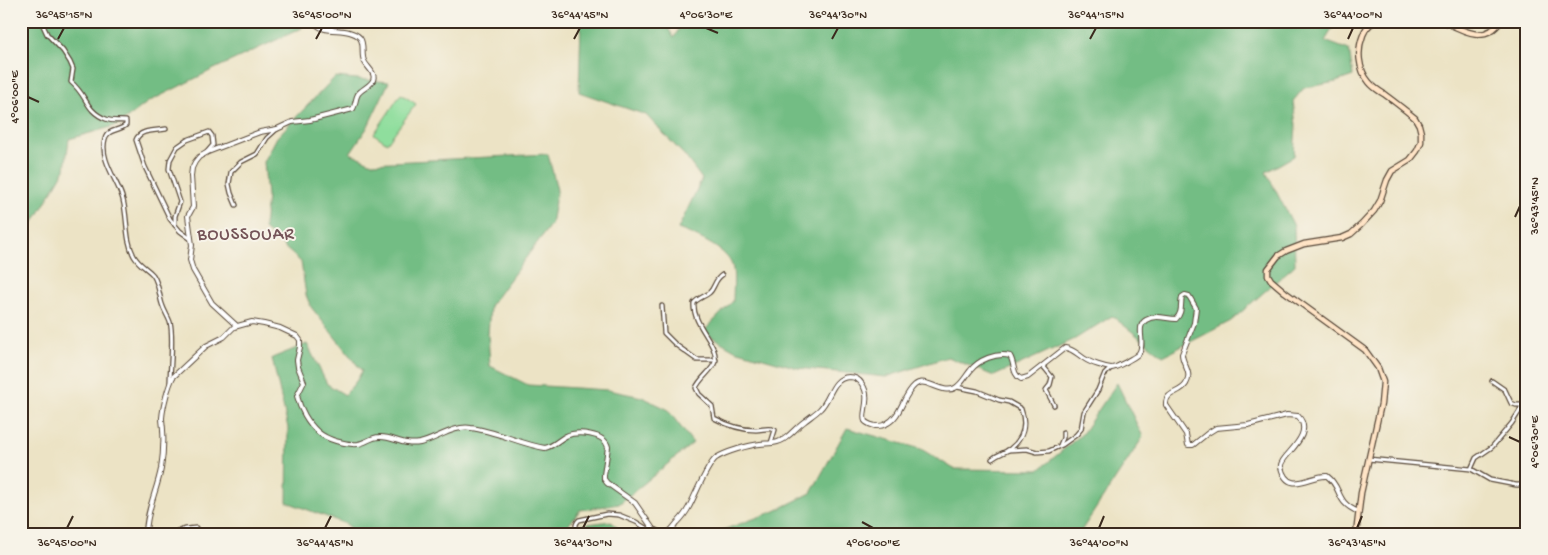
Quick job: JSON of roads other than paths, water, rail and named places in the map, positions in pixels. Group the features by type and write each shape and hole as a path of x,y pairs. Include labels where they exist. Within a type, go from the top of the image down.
{"main road":[{"path":"1356,534 1361,493 1383,392 1383,382 1378,368 1365,350 1285,292 1271,280 1268,275 1268,269 1272,262 1286,250 1304,244 1330,241 1352,234 1374,211 1392,171 1410,160 1417,151 1421,142 1421,133 1415,118 1370,84 1364,75 1361,65 1359,52 1364,31 1370,24 1380,21"},
{"path":"1384,21 1389,21"},
{"path":"1443,21 1460,30 1480,34 1489,33 1501,21"}],"street":[{"path":"41,21 47,34 63,51 70,62 73,69 71,82 86,99 91,111 107,120 126,121 126,125 123,127 110,131 104,139 104,147 108,164 123,200 127,232 134,255 137,261 155,279 163,307 170,322 170,383 162,420 163,451 146,534 172,533 196,528"},
{"path":"237,326 212,303 193,270 190,260 191,239 188,216 193,207 192,168 199,157 260,132 277,129 292,122 310,120 353,109 357,96 373,80 372,72 363,60 362,42 360,38 346,31 320,28 316,25 315,21"},
{"path":"326,29 331,25 354,21"},
{"path":"166,129 144,132 139,134 136,140 167,215 175,226 191,239"},
{"path":"236,205 230,188 229,179 231,172 241,162 257,154 267,138 277,129"},
{"path":"175,226 174,216 180,202 169,169 172,155 177,147 187,140 209,132 212,136 213,145 205,154"},
{"path":"722,275 718,277 709,293 702,296 694,303 693,307 699,325 710,342 716,360 713,366 701,378 696,388 699,394 712,406 714,418 738,428 756,430 769,428 775,430 771,443"},
{"path":"992,459 1008,450 1027,449 1042,452 1058,447 1078,433 1084,412 1098,390 1104,375 1111,368 1138,354 1142,344 1141,327 1146,320 1162,316 1176,319 1182,309 1182,296 1185,295 1189,296 1196,308 1194,324 1182,354 1188,370 1188,378 1182,388 1171,394 1166,400 1166,405 1186,434 1188,445 1193,446 1216,428 1248,425 1288,415 1298,416 1302,423 1301,436 1297,445 1280,463 1286,476 1293,482 1300,483 1324,475 1327,476 1343,502 1359,512"},
{"path":"662,306 664,332 676,345 697,360 716,360"},
{"path":"170,383 179,370 206,346 224,337 234,327 252,322 292,332 300,340 297,360 304,382 297,396 299,404 318,432 340,442 352,444 360,444 381,437 410,444 436,438 457,429 471,428 545,448 551,447 566,436 596,435 607,442 604,475 607,483 635,503 653,529 662,534"},
{"path":"579,534 576,528 576,523 579,520 607,514 619,515 636,522 654,533 668,533 686,513 710,465 718,457 751,445 771,443 787,438 821,408 832,387 846,378 859,379 866,394 865,421 878,426 885,425 894,418 917,384 921,382 950,390 956,387 976,364 994,356 1004,354 1010,356 1013,361 1014,371 1021,379 1028,377 1065,348 1069,348 1086,360 1111,368"},
{"path":"1043,366 1052,377 1050,385 1046,390 1054,404"},
{"path":"1492,382 1505,390 1511,403 1516,405 1522,404"},
{"path":"956,387 977,391 1009,402 1021,409 1024,422 1023,433 1008,450"},
{"path":"1471,469 1476,458 1492,447 1505,432 1519,412 1522,404 1527,400"},
{"path":"1058,447 1062,441 1063,432"},
{"path":"1368,458 1471,469 1490,480 1512,485 1520,485 1527,480"}],"district":[{"name":"BOUSSOUAR","path":"246,233"}]}
